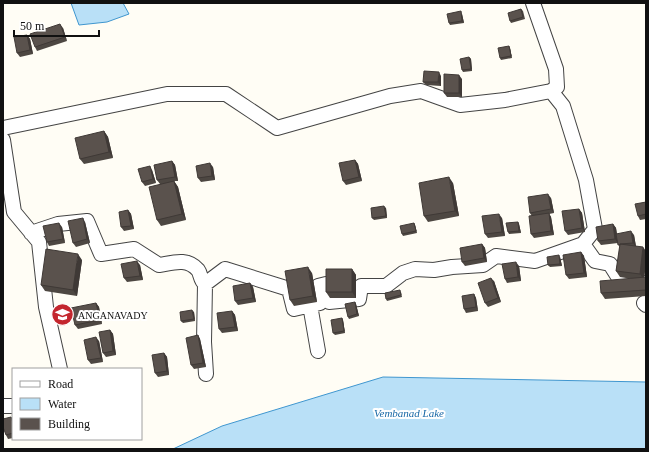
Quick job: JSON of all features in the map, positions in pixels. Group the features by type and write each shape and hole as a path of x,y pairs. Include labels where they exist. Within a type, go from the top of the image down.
{"street":[{"path":"3,128 167,94 226,94 277,128 390,96 421,91 460,105 505,100 551,91 557,87 556,69 533,3"},
{"path":"205,284 225,269 289,289 294,310 320,303 318,286 326,284 328,302 359,299 361,286 386,286 403,273 415,269 434,270 484,265 496,256 535,261 583,244 595,229 586,180 563,106 551,91"},
{"path":"3,140 14,212 39,242 46,307 60,368"},
{"path":"31,233 58,224 86,221 101,254 134,249 158,265 182,261 193,266 199,271 202,282 205,284 204,342 206,374"},
{"path":"583,244 595,261 610,264 622,282 646,283"},
{"path":"310,305 318,351"}],"water":[{"path":"71,3 123,3 129,14 107,22 79,25"},
{"name":"Vembanad Lake","path":"383,377 646,382 646,449 173,449 222,426"}],"building":[{"path":"521,9 523,17 510,21 508,13"},
{"path":"461,11 462,21 449,23 447,14"},
{"path":"60,24 65,37 35,47 30,34"},
{"path":"27,35 30,50 17,53 14,37"},
{"path":"509,46 511,56 500,58 498,48"},
{"path":"469,57 471,69 462,70 460,59"},
{"path":"424,71 439,72 438,82 423,82"},
{"path":"444,74 459,75 459,93 444,93"},
{"path":"104,131 109,152 80,159 75,138"},
{"path":"355,160 359,177 343,181 339,163"},
{"path":"172,161 175,177 157,180 154,165"},
{"path":"210,163 212,176 198,178 196,166"},
{"path":"150,166 153,179 142,182 138,169"},
{"path":"449,177 455,211 424,216 419,183"},
{"path":"174,181 182,214 157,220 149,187"},
{"path":"548,194 551,209 530,213 528,197"},
{"path":"646,202 646,214 638,216 635,204"},
{"path":"384,206 386,216 372,218 371,208"},
{"path":"579,209 582,228 565,231 562,211"},
{"path":"128,210 131,226 121,227 119,212"},
{"path":"549,213 551,231 531,234 529,216"},
{"path":"499,214 502,232 485,234 482,216"},
{"path":"83,218 87,239 73,243 68,221"},
{"path":"518,222 519,231 508,232 506,223"},
{"path":"59,223 63,239 47,242 43,226"},
{"path":"414,223 416,231 402,234 400,226"},
{"path":"613,224 615,239 598,241 596,227"},
{"path":"631,231 633,243 618,245 616,234"},
{"path":"482,244 484,258 462,262 460,248"},
{"path":"620,244 643,247 640,274 616,271"},
{"path":"46,249 78,254 73,290 41,285"},
{"path":"581,252 584,273 566,275 563,255"},
{"path":"559,255 560,264 548,265 547,257"},
{"path":"137,261 140,276 124,278 121,264"},
{"path":"516,262 518,277 505,279 502,264"},
{"path":"308,267 313,296 290,300 285,271"},
{"path":"326,269 352,269 352,292 326,292"},
{"path":"646,277 646,290 601,293 600,281"},
{"path":"491,278 498,298 485,303 478,283"},
{"path":"250,283 253,298 235,301 233,286"},
{"path":"400,290 401,295 386,299 385,293"},
{"path":"474,294 476,307 464,309 462,296"},
{"path":"355,302 357,314 348,317 345,304"},
{"path":"96,303 100,320 75,325 71,308"},
{"path":"192,310 194,319 181,321 180,312"},
{"path":"232,311 235,327 219,329 217,313"},
{"path":"342,318 344,331 333,333 331,320"},
{"path":"110,330 113,351 103,353 99,332"},
{"path":"198,335 203,363 191,365 186,338"},
{"path":"96,337 101,358 88,360 84,340"},
{"path":"164,353 167,371 155,373 152,355"},
{"path":"11,417 12,433 6,435 3,427 3,419"}],"place":[{"name":"ANGANAVADY","path":"62,315"}]}
